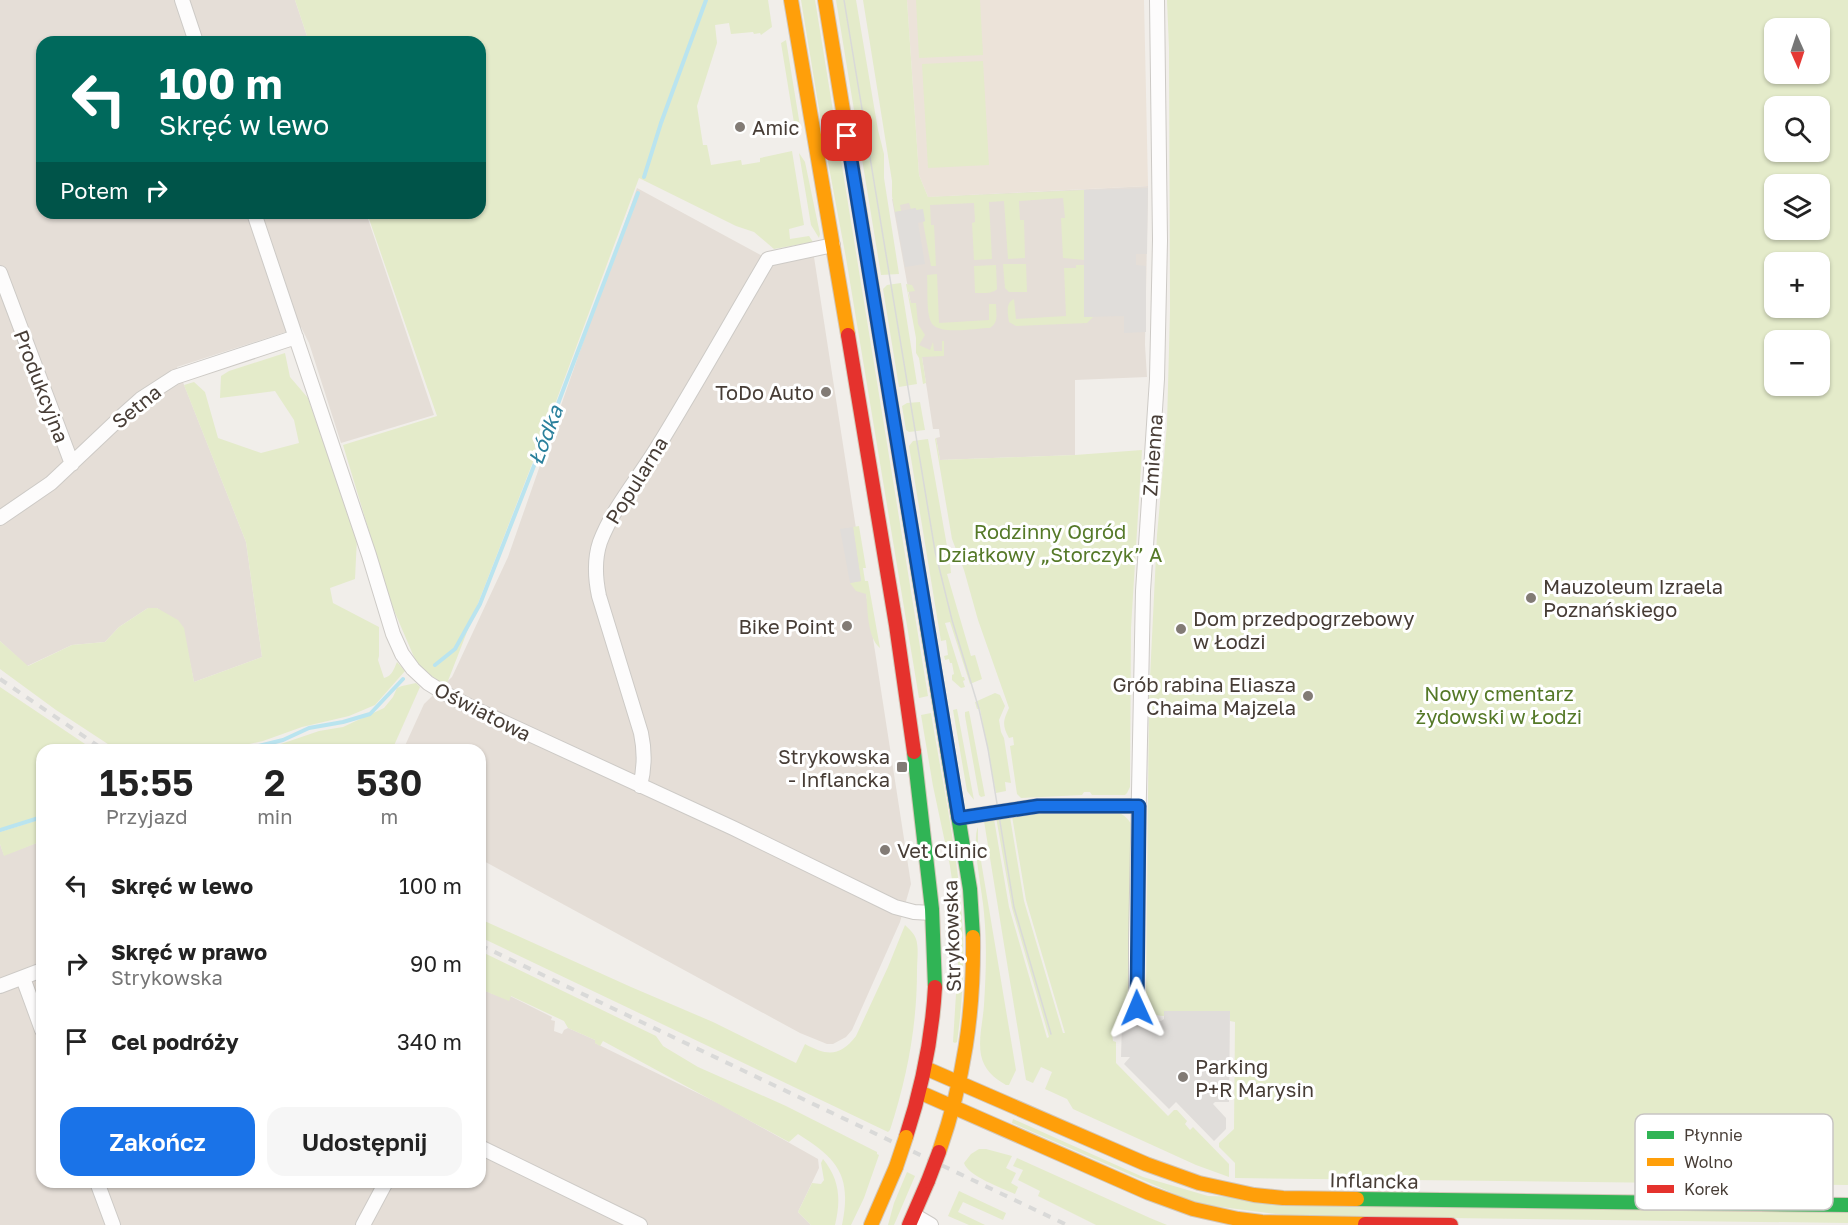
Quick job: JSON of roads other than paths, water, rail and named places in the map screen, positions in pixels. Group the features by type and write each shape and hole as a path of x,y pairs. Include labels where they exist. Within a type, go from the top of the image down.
{"main road":[{"name":"Strykowska","path":"791,0 909,702 932,913 935,961 934,1004 925,1068 896,1167 871,1225"},
{"name":"Strykowska","path":"825,0 970,889 974,961 970,1024 960,1082 939,1152 911,1220"},
{"name":"Inflancka","path":"925,1068 1151,1166 1205,1186 1250,1196 1635,1202"},
{"path":"919,1092 1159,1198 1194,1210 1222,1217 1262,1222 1451,1225"},
{"name":"Inflancka","path":"1833,1205 1848,1205"}],"street":[{"path":"182,0 194,36"},
{"name":"Zmienna","path":"1139,1018 1136,1001 1143,591 1158,367 1160,240 1157,0"},
{"name":"Oświatowa","path":"256,219 369,555 393,634 402,654 413,669 428,683 446,694 733,828 895,907 914,912 932,913"},
{"name":"Popularna","path":"640,786 645,752 641,733 595,579 600,543 608,524 657,448 768,259 833,245"},
{"name":"Produkcyjna","path":"0,273 72,464"},
{"name":"Setna","path":"0,518 51,483 141,399 175,377 296,337"},
{"path":"959,818 1038,806 1139,806"},
{"path":"0,986 36,973"},
{"path":"23,978 36,1014"},
{"path":"486,1150 617,1220 640,1225"},
{"path":"100,1188 113,1225"},
{"path":"363,1225 383,1188"},
{"path":"911,1220 931,1225"}],"waterway":[{"name":"Łódka","path":"644,177 661,123 706,0"},
{"name":"Łódka","path":"435,665 455,649 480,604 638,193"},
{"name":"Łódka","path":"267,744 283,740 309,728 370,714 403,679"},
{"name":"Łódka","path":"0,830 36,819"}],"tram line":[{"path":"844,0 935,551 988,749 1014,907 1051,1034"}],"railway":[{"path":"0,679 95,744"},
{"path":"486,948 1067,1225"}],"place":[{"name":"Amic","path":"740,127"},
{"name":"ToDo Auto","path":"826,392"},
{"name":"Mauzoleum Izraela Poznańskiego","path":"1531,598"},
{"name":"Bike Point","path":"847,626"},
{"name":"Dom przedpogrzebowy w Łodzi","path":"1181,629"},
{"name":"Grób rabina Eliasza Chaima Majzela","path":"1308,696"},
{"name":"Strykowska - Inflancka","path":"902,767"},
{"name":"Vet Clinic","path":"885,850"},
{"name":"Parking P+R Marysin","path":"1183,1077"}],"park label":[{"name":"Rodzinny Ogród Działkowy „Storczyk” A","path":"1050,542"},
{"name":"Nowy cmentarz żydowski w Łodzi","path":"1499,704"}]}
